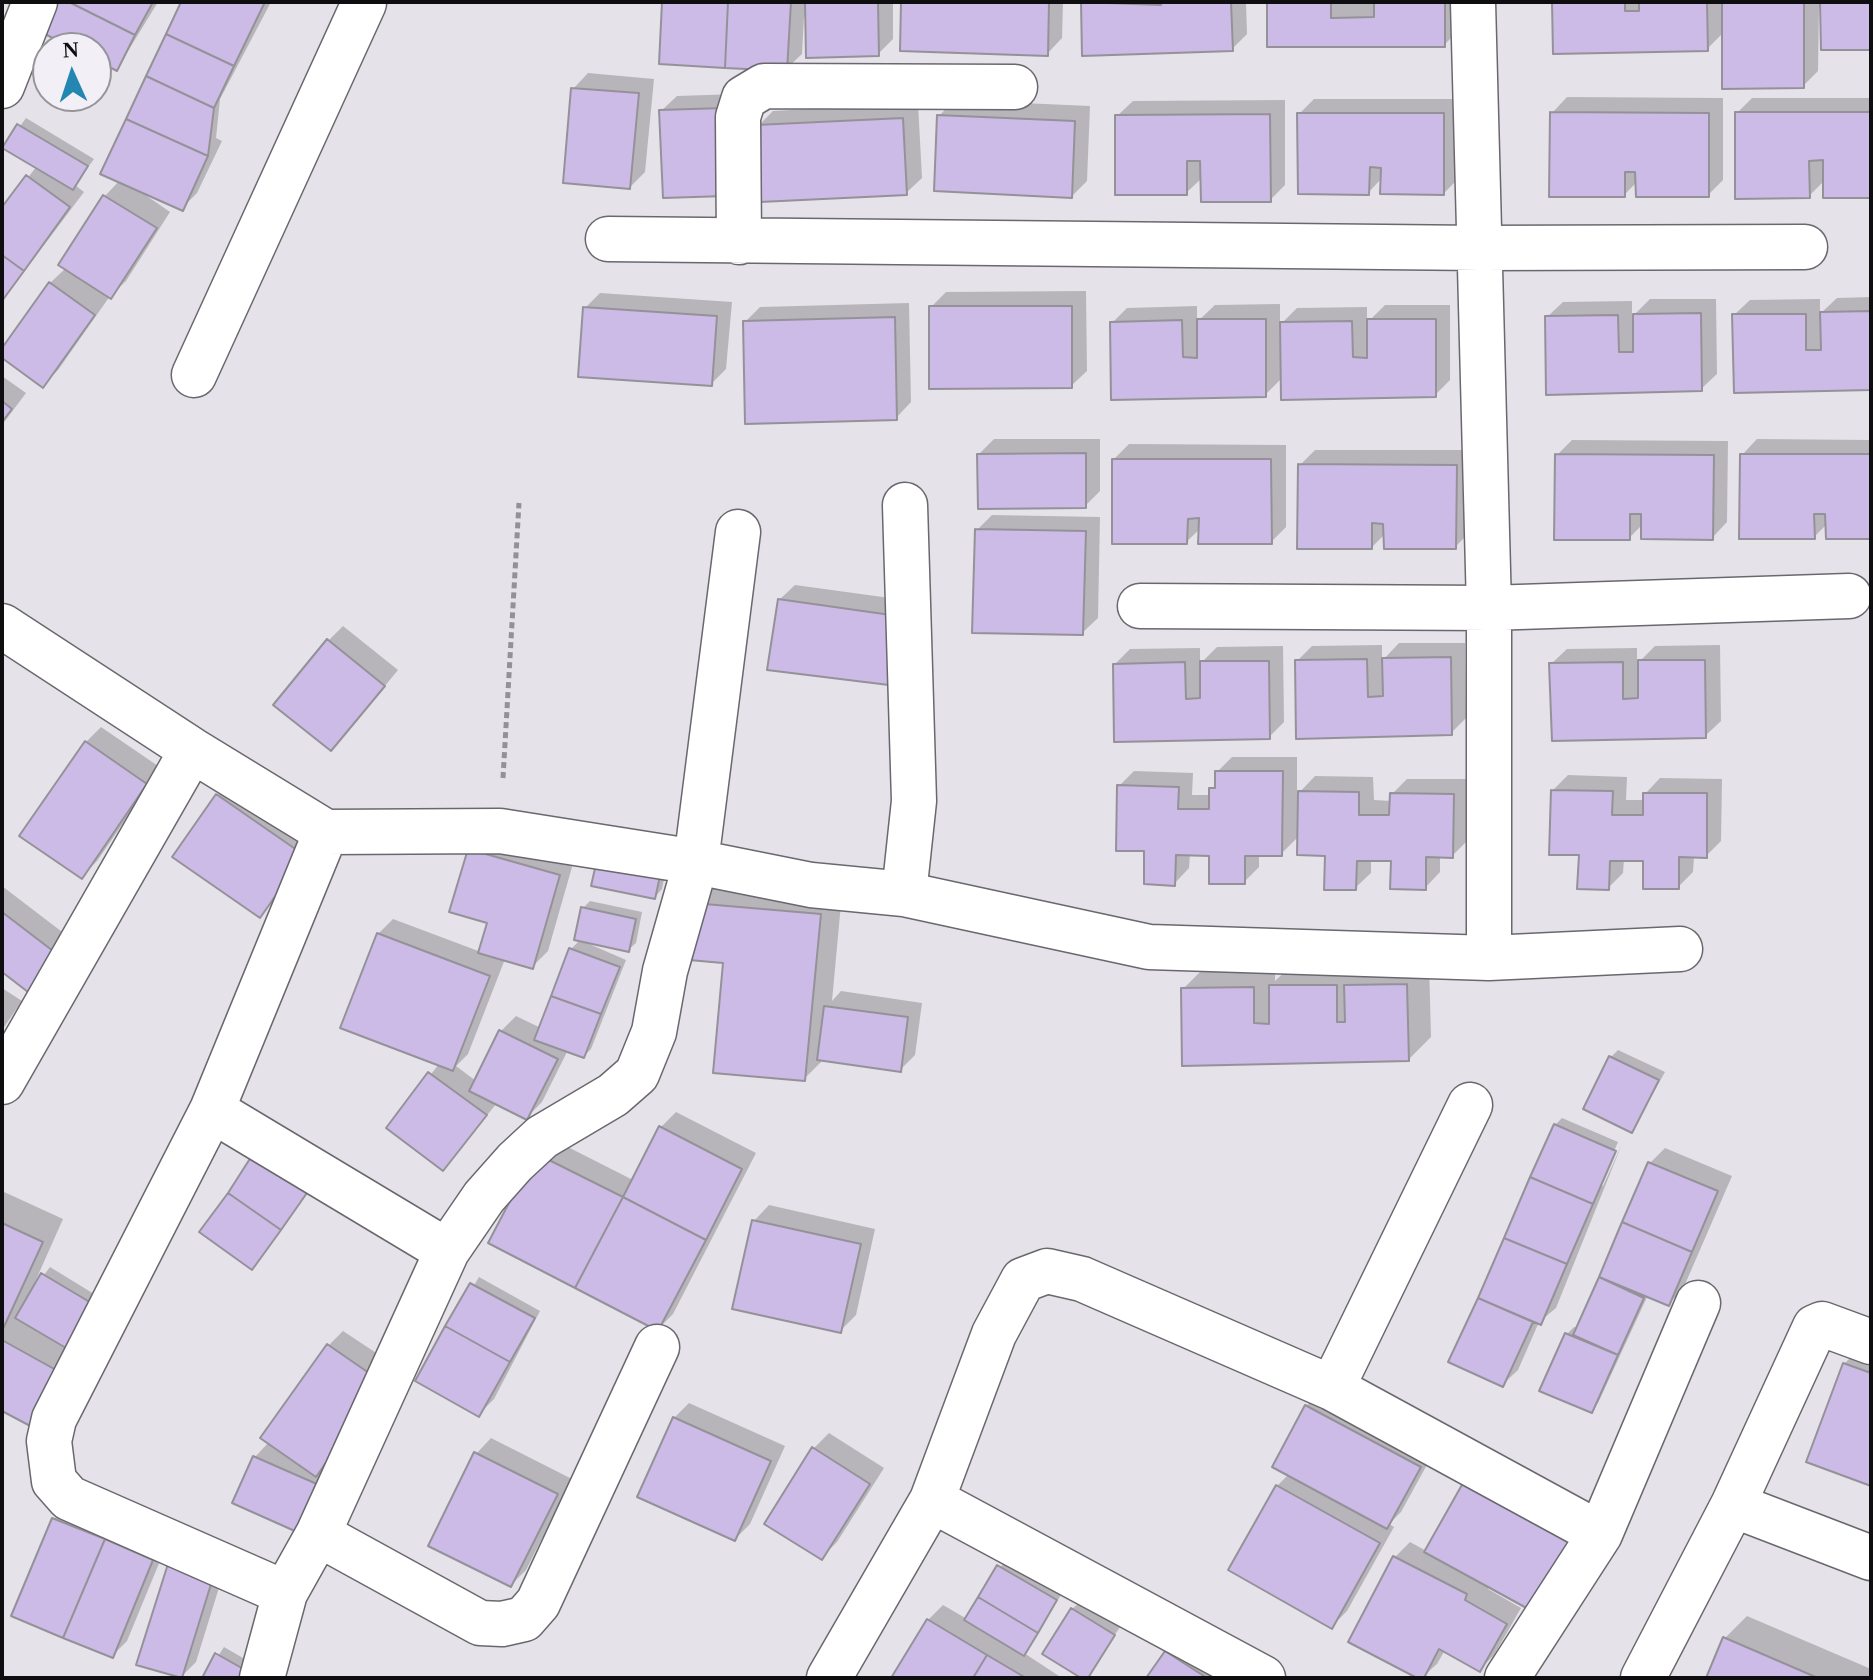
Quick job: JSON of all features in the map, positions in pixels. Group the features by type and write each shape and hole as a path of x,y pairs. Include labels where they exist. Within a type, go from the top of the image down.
{"street":[{"path":"2,86 35,2"},
{"path":"194,375 363,2"},
{"path":"1473,2 1489,608 1489,958"},
{"path":"739,242 738,117 744,98 764,86 1015,87"},
{"path":"608,239 1480,248 1805,247"},
{"path":"904,894 914,801 905,505"},
{"path":"262,1678 285,1593 318,1534 447,1251 484,1197 524,1153 542,1137 613,1095 637,1074 654,1032 665,971 696,862 738,532"},
{"path":"1140,606 1489,608 1849,596"},
{"path":"2,626 192,750 326,832 500,831 696,862 811,885 904,894 1149,947 1489,958 1680,949"},
{"path":"2,1082 192,750"},
{"path":"285,1593 69,1498 54,1481 50,1458 54,1419 212,1110 326,832"},
{"path":"1332,1388 1470,1105"},
{"path":"212,1110 447,1251"},
{"path":"829,1678 932,1500 994,1334 1023,1280 1047,1271 1082,1279 1332,1388 1600,1534"},
{"path":"1507,1678 1600,1534 1698,1303"},
{"path":"1643,1678 1733,1505 1815,1327 1822,1324 1871,1342"},
{"path":"318,1534 480,1623 502,1624 524,1619 538,1603 657,1347"},
{"path":"932,1500 1263,1678"},
{"path":"1733,1505 1871,1558"}],"path":[{"path":"500,831 519,503"}],"building":[{"path":"56,2 69,2 135,35 117,71 112,68 112,32 41,32"},
{"path":"69,2 153,2 135,35"},
{"path":"181,2 265,2 234,66 166,34"},
{"path":"662,2 728,2 725,68 659,64"},
{"path":"728,2 791,2 787,71 725,68"},
{"path":"805,2 878,2 879,56 806,58"},
{"path":"901,2 1049,2 1048,56 900,51"},
{"path":"1081,2 1161,5 1161,2 1231,2 1233,51 1082,56"},
{"path":"1267,2 1331,2 1331,18 1374,17 1374,2 1445,2 1445,47 1267,47"},
{"path":"1552,2 1625,2 1625,11 1639,11 1639,2 1707,2 1708,51 1553,54"},
{"path":"1722,2 1804,2 1804,88 1722,89"},
{"path":"1820,2 1871,2 1871,50 1821,50"},
{"path":"166,34 234,66 214,108 146,76"},
{"path":"146,76 214,108 208,156 126,119"},
{"path":"571,88 639,93 630,189 563,183"},
{"path":"724,108 726,196 663,198 659,110"},
{"path":"1550,112 1709,113 1709,197 1636,197 1635,172 1625,172 1625,197 1549,197"},
{"path":"1735,112 1871,112 1871,198 1823,198 1823,160 1809,161 1810,198 1735,199"},
{"path":"1297,113 1444,113 1444,195 1380,194 1381,168 1370,167 1369,195 1298,194"},
{"path":"1270,114 1271,202 1201,202 1200,161 1187,161 1187,195 1115,195 1115,115"},
{"path":"937,115 1075,121 1072,198 934,191"},
{"path":"903,118 907,195 760,202 756,125"},
{"path":"126,119 208,156 183,211 100,174"},
{"path":"17,124 88,166 73,190 2,148"},
{"path":"26,175 70,207 24,271 2,255 2,207"},
{"path":"103,195 157,228 111,299 58,265"},
{"path":"2,255 24,271 2,301"},
{"path":"49,282 95,315 43,388 2,358 2,348"},
{"path":"929,306 1072,306 1072,388 929,389"},
{"path":"583,307 717,316 712,386 578,377"},
{"path":"1871,311 1871,390 1734,393 1732,314 1806,314 1806,350 1821,350 1820,312"},
{"path":"1701,313 1702,391 1546,395 1545,316 1618,315 1619,352 1633,352 1633,314"},
{"path":"895,317 897,420 745,424 743,321"},
{"path":"1197,319 1266,319 1266,397 1111,400 1110,322 1182,320 1183,357 1197,358"},
{"path":"1367,319 1436,319 1436,397 1281,400 1280,322 1352,321 1353,357 1367,358"},
{"path":"2,401 12,409 2,422"},
{"path":"1086,453 1086,508 978,509 977,454"},
{"path":"1555,454 1714,455 1713,540 1641,539 1641,514 1630,514 1630,540 1554,540"},
{"path":"1740,454 1871,454 1871,539 1826,539 1825,514 1814,514 1815,539 1739,539"},
{"path":"1112,459 1271,459 1272,544 1198,544 1199,518 1188,519 1187,544 1112,544"},
{"path":"1298,464 1457,465 1456,549 1384,549 1383,524 1372,523 1372,549 1297,549"},
{"path":"975,529 1086,531 1083,635 972,633"},
{"path":"778,599 898,616 889,685 767,670"},
{"path":"327,639 385,686 331,751 273,705"},
{"path":"1451,657 1452,735 1296,739 1295,660 1367,659 1368,697 1383,696 1382,658"},
{"path":"1638,660 1705,660 1706,738 1552,741 1549,663 1623,662 1623,699 1638,698"},
{"path":"1200,661 1269,661 1270,739 1114,742 1113,664 1185,662 1186,699 1200,698"},
{"path":"85,741 147,784 82,879 19,836"},
{"path":"1215,771 1283,771 1282,856 1245,856 1245,884 1209,884 1209,856 1176,855 1175,886 1144,884 1144,851 1116,851 1117,785 1179,787 1178,809 1209,809 1209,788 1215,788"},
{"path":"1551,790 1613,791 1612,815 1643,815 1643,793 1707,793 1707,858 1679,857 1679,889 1643,889 1643,861 1610,861 1609,890 1577,889 1579,855 1549,855"},
{"path":"1298,791 1359,792 1359,815 1389,815 1390,793 1454,794 1453,858 1426,857 1426,890 1390,889 1391,861 1357,861 1356,890 1324,890 1325,856 1297,855"},
{"path":"216,794 304,855 260,918 172,857"},
{"path":"468,849 560,875 533,969 478,953 487,923 449,912"},
{"path":"598,855 662,867 655,899 591,886"},
{"path":"693,903 821,914 805,1081 713,1073 723,963 689,960"},
{"path":"581,907 636,919 629,952 574,940"},
{"path":"2,912 57,954 28,992 2,972"},
{"path":"377,933 490,976 453,1071 340,1028"},
{"path":"569,948 620,967 601,1014 551,996"},
{"path":"1407,984 1409,1061 1182,1066 1181,988 1254,987 1254,1023 1269,1024 1269,985 1337,985 1337,1022 1345,1022 1344,985"},
{"path":"551,996 601,1014 584,1058 534,1040"},
{"path":"824,1006 908,1017 901,1072 817,1060"},
{"path":"499,1030 558,1059 527,1120 469,1091"},
{"path":"1609,1056 1659,1080 1632,1133 1583,1109"},
{"path":"428,1072 487,1115 443,1171 386,1128"},
{"path":"1554,1124 1616,1151 1593,1204 1530,1177"},
{"path":"659,1126 742,1169 706,1240 623,1197"},
{"path":"260,1143 316,1180 281,1230 228,1193"},
{"path":"535,1153 623,1197 575,1288 488,1243"},
{"path":"1648,1162 1718,1191 1692,1252 1622,1222"},
{"path":"1530,1177 1593,1204 1567,1264 1504,1238"},
{"path":"228,1193 281,1230 252,1270 199,1232"},
{"path":"623,1197 706,1240 658,1331 575,1288"},
{"path":"752,1220 861,1244 841,1333 732,1309"},
{"path":"1622,1222 1692,1252 1669,1306 1599,1277"},
{"path":"2,1223 43,1242 2,1331"},
{"path":"1504,1238 1567,1264 1541,1325 1478,1298"},
{"path":"41,1273 93,1304 66,1348 15,1318"},
{"path":"1599,1277 1644,1298 1618,1355 1573,1335"},
{"path":"470,1283 535,1318 510,1362 445,1326"},
{"path":"1478,1298 1533,1322 1503,1387 1448,1362"},
{"path":"445,1326 510,1362 479,1417 415,1381"},
{"path":"1565,1333 1618,1355 1592,1413 1539,1391"},
{"path":"2,1340 65,1375 36,1429 2,1411"},
{"path":"327,1344 382,1382 316,1477 260,1438"},
{"path":"1843,1363 1871,1373 1871,1486 1806,1462"},
{"path":"1305,1405 1421,1467 1387,1529 1272,1467"},
{"path":"673,1417 771,1461 735,1541 637,1497"},
{"path":"812,1447 870,1484 822,1560 764,1524"},
{"path":"474,1452 558,1494 511,1587 428,1546"},
{"path":"253,1456 326,1488 306,1536 232,1503"},
{"path":"1463,1483 1570,1542 1532,1611 1424,1552"},
{"path":"1276,1485 1380,1543 1332,1629 1228,1570"},
{"path":"52,1518 105,1539 63,1638 11,1616"},
{"path":"105,1539 153,1560 113,1658 63,1638"},
{"path":"173,1548 216,1568 182,1678 136,1665"},
{"path":"1393,1556 1467,1594 1465,1600 1507,1624 1480,1672 1439,1649 1424,1678 1417,1678 1348,1642"},
{"path":"997,1565 1057,1600 1038,1633 978,1597"},
{"path":"978,1597 1038,1633 1024,1656 964,1620"},
{"path":"1071,1608 1115,1635 1088,1678 1081,1678 1042,1654"},
{"path":"927,1619 987,1655 973,1678 891,1678"},
{"path":"1723,1637 1818,1678 1706,1678"},
{"path":"1165,1651 1207,1678 1146,1678"},
{"path":"215,1653 256,1676 255,1678 202,1678"},
{"path":"987,1655 1026,1678 973,1678"}]}
